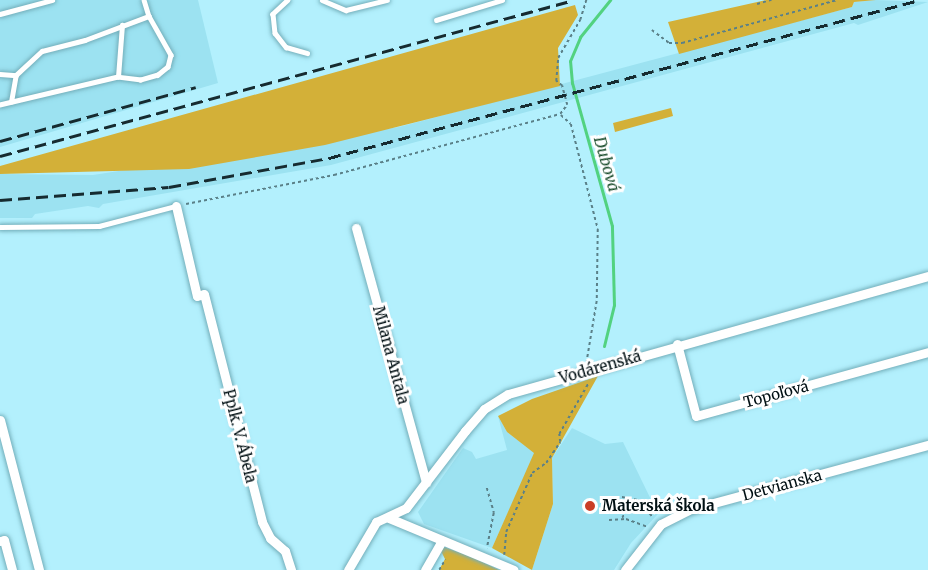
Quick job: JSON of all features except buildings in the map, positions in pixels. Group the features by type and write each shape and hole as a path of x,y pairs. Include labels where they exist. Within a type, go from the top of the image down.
{"street":[{"name":"Pplk. V. Ábela","path":"176,206 197,296 204,294 262,522 270,538 285,551 291,570"},
{"name":"Milana Antala","path":"356,228 426,483"},
{"name":"Vodárenská","path":"348,570 376,522 389,518 406,508 471,423 508,394 677,344 928,276"},
{"name":"Topoľová","path":"677,344 696,416 928,352"},
{"path":"0,420 39,570"},
{"name":"Detvianska","path":"625,570 661,524 680,513 928,445"},
{"path":"389,518 514,570"},
{"path":"0,541 4,540 12,570"},
{"path":"425,570 442,540"}],"lane":[{"path":"0,14 51,0"},
{"path":"0,105 118,77 141,80 158,75 168,67 171,55 149,16 144,0"},
{"path":"288,0 273,14 275,33 286,47 307,53"},
{"path":"322,0 346,10 387,0"},
{"path":"436,20 502,0"},
{"path":"11,102 16,75 42,51 85,40 149,16"},
{"path":"118,77 122,25"},
{"path":"0,74 16,75"},
{"path":"0,227 99,226 176,206"}],"path":[{"path":"176,206 334,175 560,114 567,105 562,86 556,81 558,58 580,20 586,0"},
{"path":"757,4 771,0"},
{"path":"652,30 669,43 682,43 837,0"},
{"path":"560,114 572,124 598,230 597,302 586,363"},
{"path":"504,556 506,532 532,473 546,463 560,442 564,424 591,378"},
{"path":"487,488 494,513 487,549"},
{"path":"622,497 632,498 656,520"},
{"path":"622,518 632,498"},
{"path":"609,520 622,518 648,527"},
{"path":"438,570 445,560"}],"shaded area":[{"path":"0,0 198,0 218,83 0,147"},
{"path":"766,0 876,0 854,2 852,7 679,54 668,22"},
{"path":"876,0 928,2 858,25 854,23 331,165 103,204 99,208 88,206 35,214 32,218 0,218 0,174 93,175 399,127 852,7 854,2"},
{"path":"575,5 578,15 558,48 560,86 325,145 189,169 0,174 0,166"},
{"path":"671,108 673,116 615,132 613,123"},
{"path":"598,376 552,458 553,504 532,570 492,548 534,453 507,432 498,416 532,399"},
{"path":"498,416 507,432 535,453 492,548 424,524 418,512 463,448 472,452 476,459 507,450"},
{"path":"572,428 605,444 623,442 658,514 631,543 614,570 532,570 553,504 552,458"},
{"path":"438,545 499,570 439,570 445,559"}],"waterway":[{"name":"Dubová","path":"604,346 614,305 612,226 572,83 570,61 580,37 610,0"}],"railway":[{"path":"0,200 169,187 329,158 919,0"},
{"path":"0,156 570,1"},
{"path":"0,141 196,87"}],"place":[{"name":"Materská škola","path":"590,506"}]}
